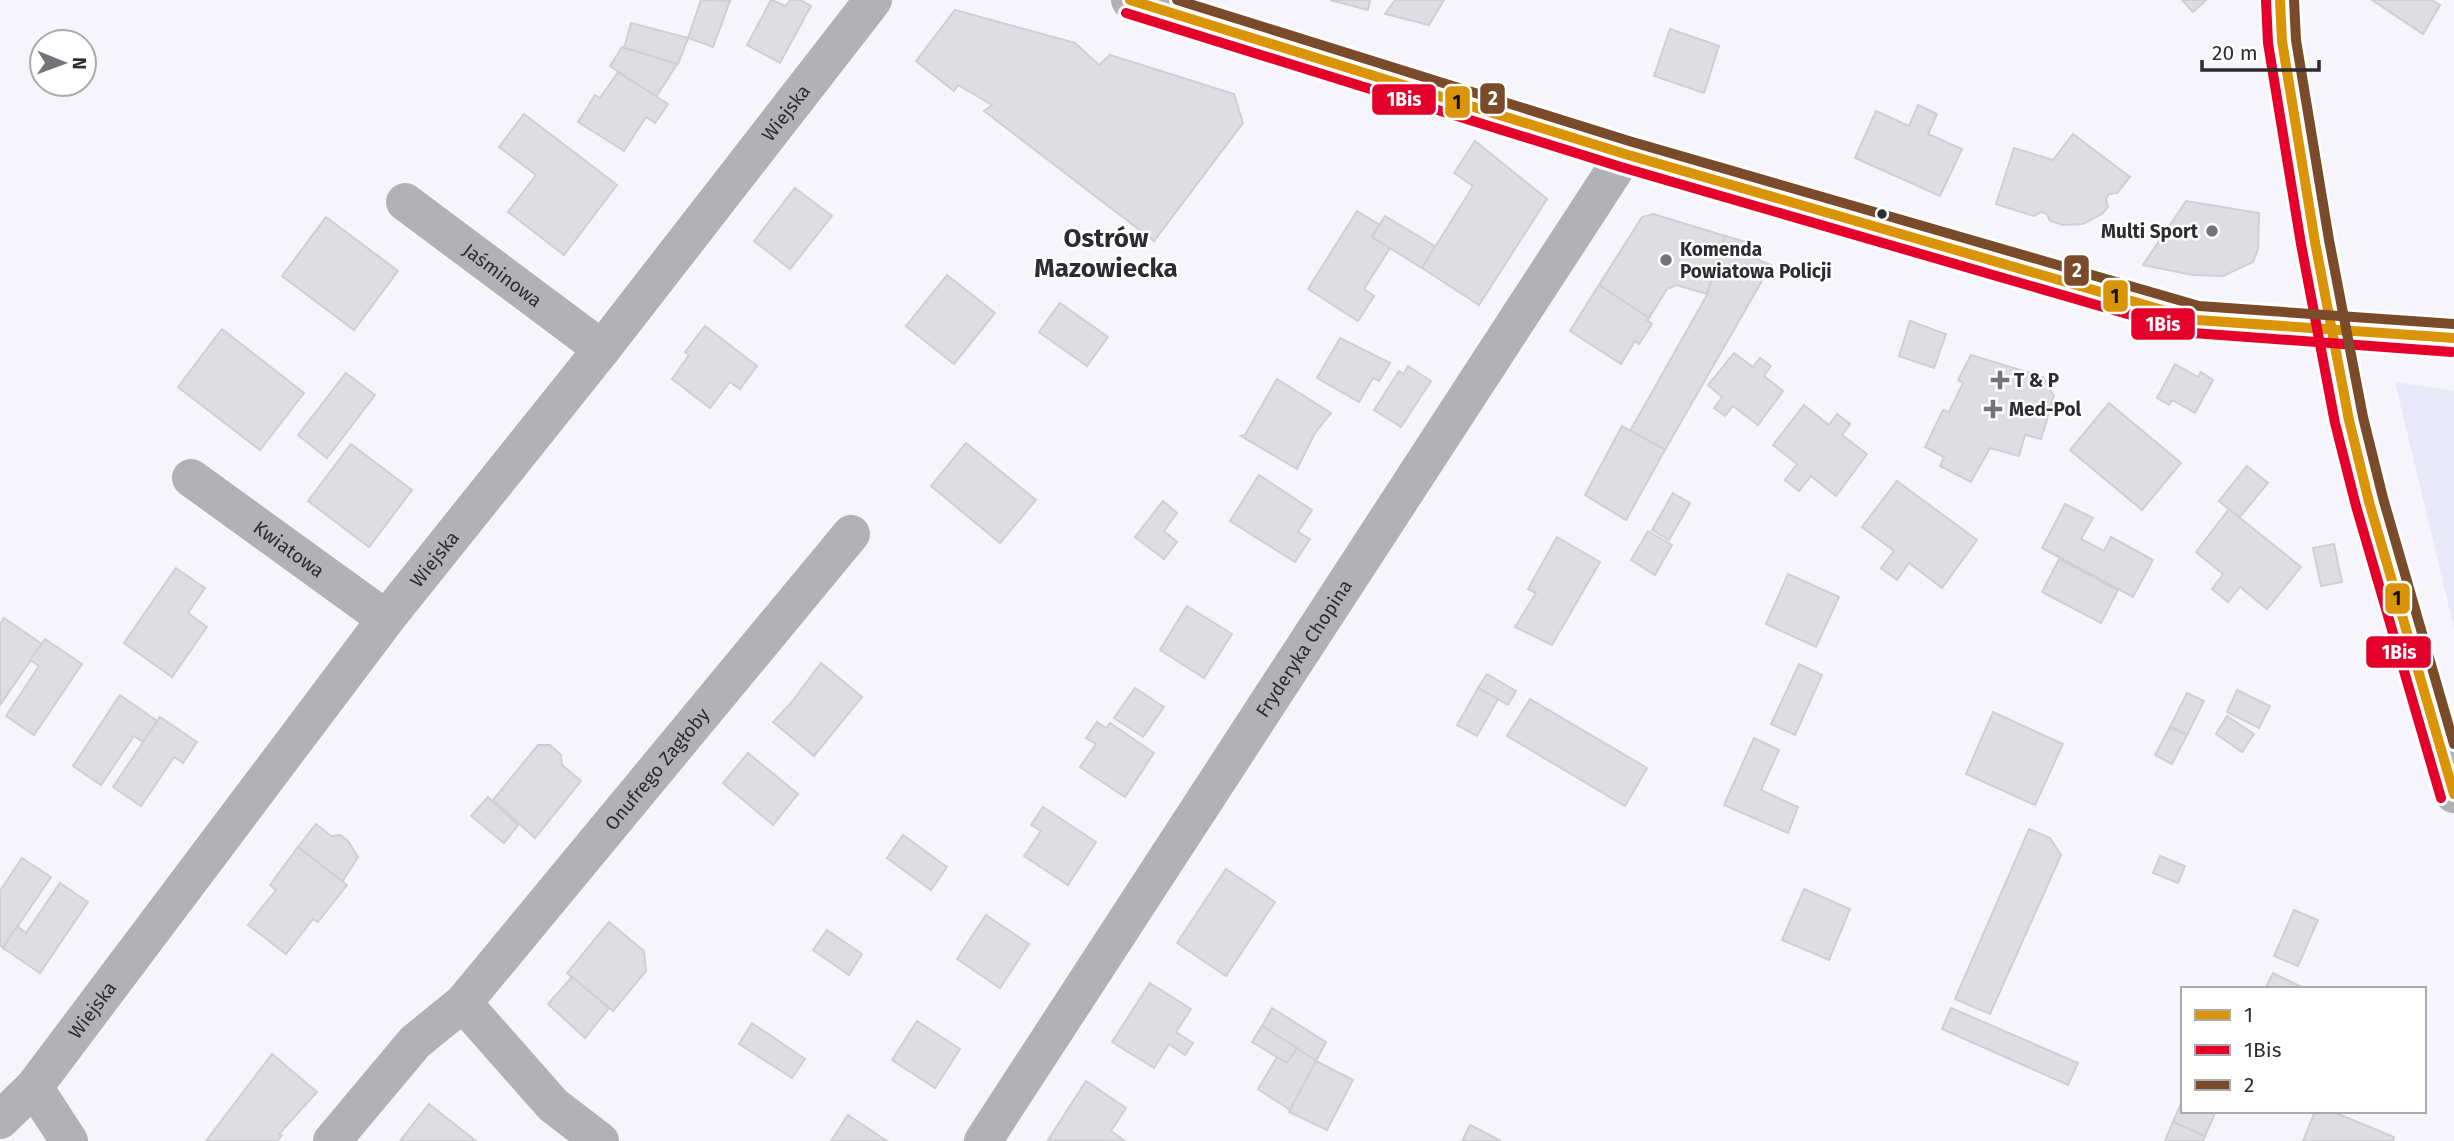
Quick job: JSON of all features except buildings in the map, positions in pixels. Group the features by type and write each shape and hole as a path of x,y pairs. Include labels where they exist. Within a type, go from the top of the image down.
{"street":[{"name":"Wiejska","path":"0,1120 34,1087 386,619 602,349 873,0"},
{"path":"1130,0 1625,154 2197,320 2400,330 2454,338"},
{"path":"2280,0 2282,41 2331,328 2369,502 2454,793"},
{"name":"Fryderyka Chopina","path":"983,1141 1625,154"},
{"name":"Jaśminowa","path":"405,202 602,349"},
{"name":"Kwiatowa","path":"191,478 386,619"},
{"name":"Onufrego Zagłoby","path":"332,1141 415,1042 463,1003 851,534"},
{"path":"463,1003 553,1105 600,1141"},
{"path":"34,1087 69,1141"}],"shaded area":[{"path":"2395,382 2454,391 2454,628"}],"transit line":[{"name":"1","path":"1130,0 1625,154 2197,320 2454,338"},
{"name":"2","path":"1177,0 1629,141 2199,306 2454,324"},
{"name":"1","path":"2280,0 2282,41 2315,242 2349,420 2369,502 2454,794"},
{"name":"2","path":"2294,0 2296,40 2329,240 2363,417 2383,498 2454,744"},
{"name":"1Bis","path":"2266,1 2268,43 2301,244 2335,423 2356,506 2441,798"},
{"name":"1Bis","path":"1126,13 1621,167 2193,333 2452,352"}],"place":[{"name":"Multi Sport","path":"2212,231"},
{"name":"Komenda Powiatowa Policji","path":"1666,260"},
{"name":"T & P","path":"2000,380"},
{"name":"Med-Pol","path":"1993,409"}],"district":[{"name":"Ostrów Mazowiecka","path":"1106,253"}]}
